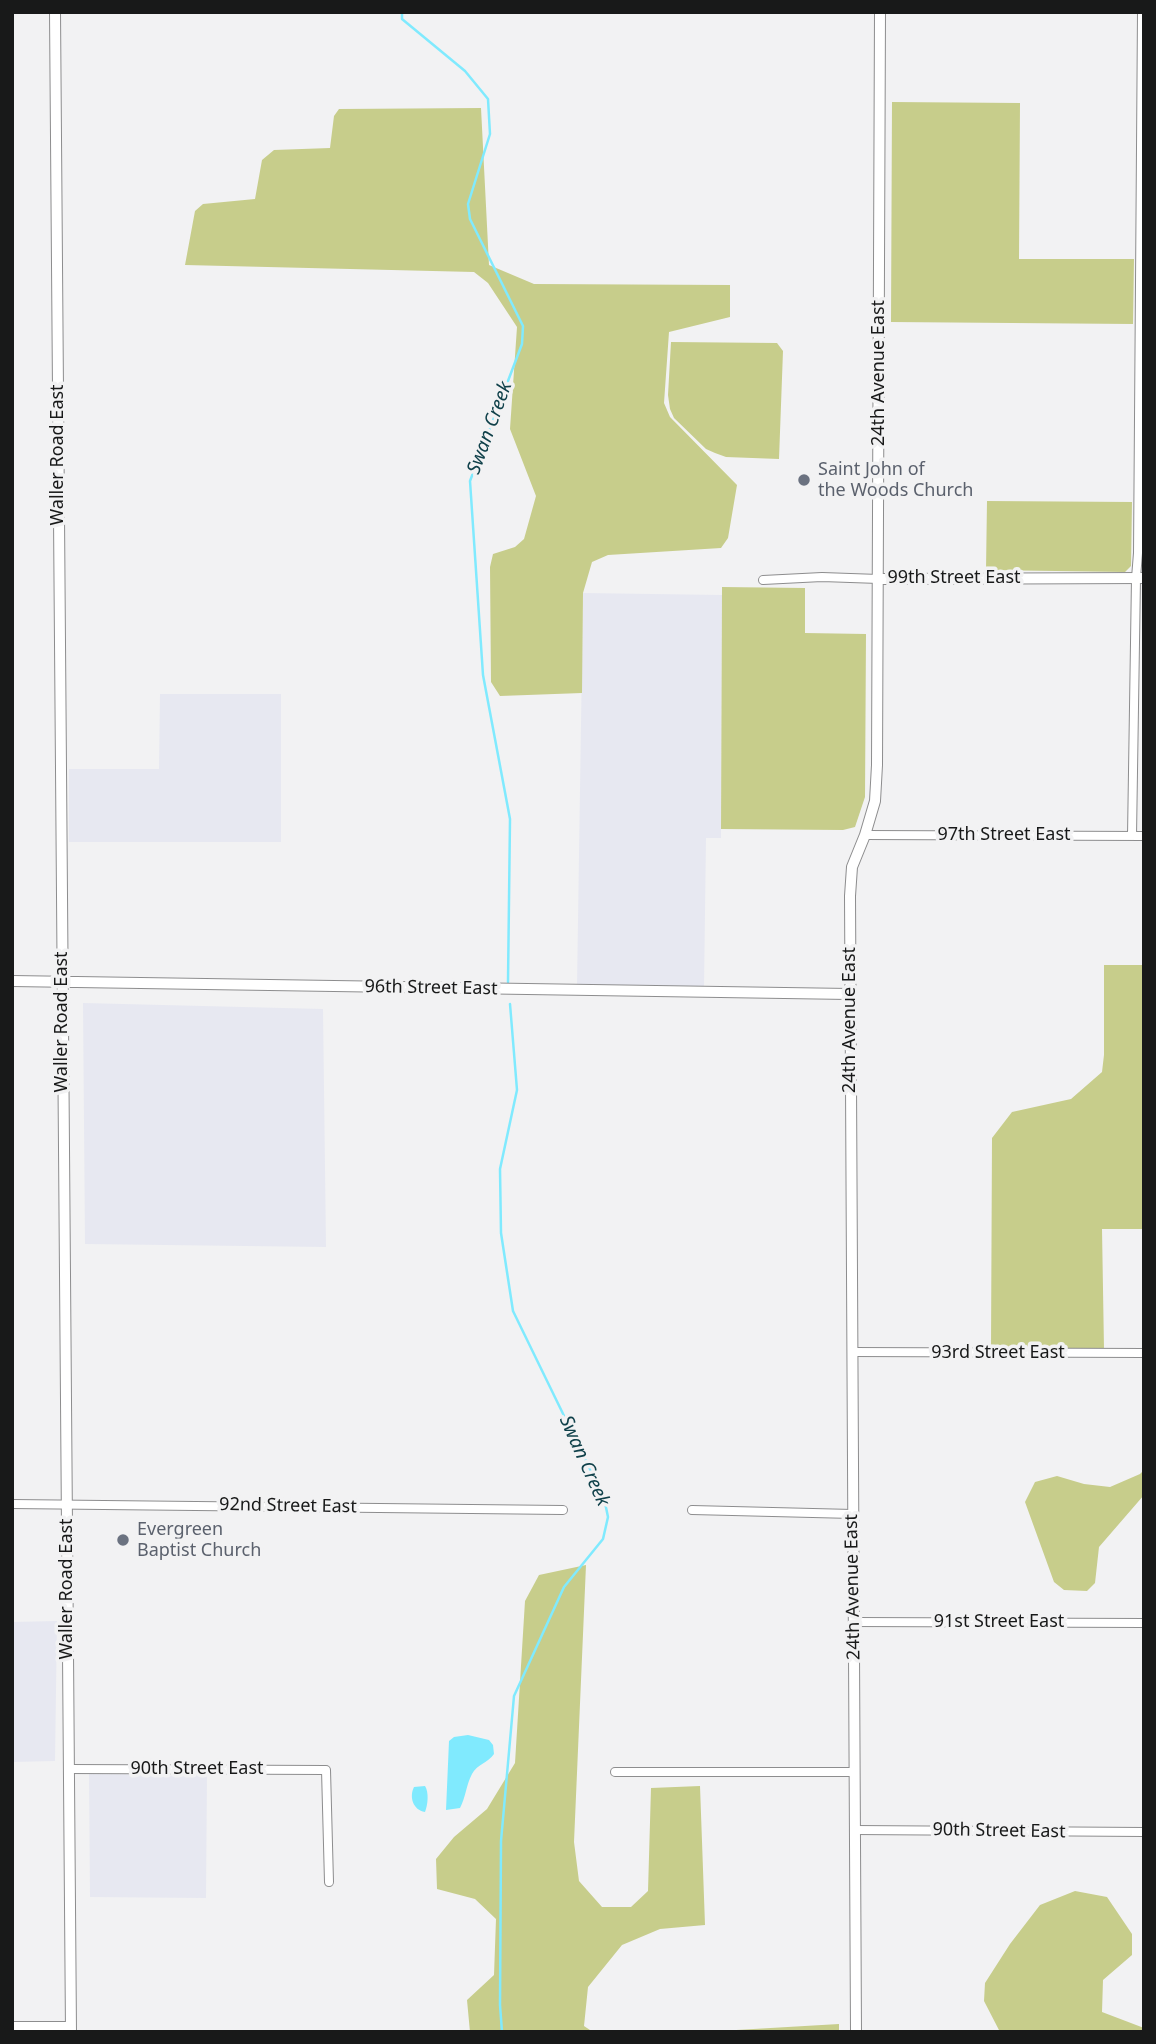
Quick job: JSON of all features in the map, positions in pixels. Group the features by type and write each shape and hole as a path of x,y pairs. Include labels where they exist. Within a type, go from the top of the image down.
{"street":[{"name":"Waller Road East","path":"55,12 71,2029"},
{"name":"24th Avenue East","path":"856,2032 849,994 852,867 875,801 877,777 880,12"},
{"path":"1132,836 1140,578 1138,553 1143,18"},
{"name":"99th Street East","path":"763,580 822,577 1140,578"},
{"name":"97th Street East","path":"865,835 1144,836"},
{"name":"96th Street East","path":"12,981 849,994"},
{"name":"93rd Street East","path":"852,1352 1144,1353"},
{"name":"92nd Street East","path":"12,1504 564,1510"},
{"path":"692,1510 853,1514"},
{"name":"91st Street East","path":"854,1622 1144,1623"},
{"name":"90th Street East","path":"68,1769 326,1770 328,1882"},
{"path":"615,1772 854,1772"},
{"name":"90th Street East","path":"855,1830 1144,1832"},
{"path":"12,2026 71,2029"}],"shaded area":[{"path":"583,593 722,595 721,838 706,838 704,987 577,986"},
{"path":"160,694 281,694 281,842 69,842 69,769 159,769"},
{"path":"83,1003 323,1009 326,1247 85,1244"},
{"path":"57,1621 55,1761 12,1762 12,1622"},
{"path":"89,1774 207,1775 206,1898 90,1897"}],"green space":[{"path":"892,102 1020,103 1019,259 1134,259 1133,324 891,322"},
{"path":"481,108 489,265 534,284 730,285 730,317 669,332 664,403 670,417 737,485 728,538 721,548 608,555 592,562 583,593 582,693 500,696 491,682 490,567 493,554 515,547 524,539 536,496 510,429 517,327 488,283 474,272 185,265 195,211 203,204 255,199 262,160 274,150 330,148 334,116 339,109"},
{"path":"671,342 777,343 783,351 779,459 726,457 715,453 706,449 674,418 668,395"},
{"path":"987,501 1132,502 1131,566 1125,572 986,570"},
{"path":"722,587 805,588 805,633 866,634 865,797 855,827 843,830 721,829"},
{"path":"1104,965 1144,965 1144,1229 1102,1229 1104,1349 991,1347 992,1138 1012,1112 1071,1099 1102,1072"},
{"path":"1144,1470 1144,1495 1099,1547 1095,1583 1087,1591 1064,1590 1054,1582 1025,1502 1035,1482 1057,1476 1084,1484 1110,1487"},
{"path":"586,1565 574,1842 579,1881 602,1907 631,1907 648,1891 651,1788 700,1786 705,1925 660,1929 622,1945 588,1987 584,2026 593,2032 470,2032 467,2000 494,1975 496,1919 475,1899 437,1889 436,1859 454,1837 487,1809 515,1763 525,1601 539,1575"},
{"path":"1075,1891 1107,1897 1132,1934 1132,1955 1103,1980 1102,2012 1144,2028 1144,2032 1000,2032 984,2001 985,1983 1040,1905"},
{"path":"839,2024 839,2032 702,2032"}],"water":[{"path":"468,1735 489,1740 494,1754 472,1774 460,1808 446,1810 449,1741 454,1737"},
{"path":"425,1786 428,1799 425,1812 415,1806 412,1795 414,1787"}],"waterway":[{"name":"Swan Creek","path":"402,12 402,19 465,71 488,99 490,134 468,204 470,219 523,326 522,344 470,481 483,675 510,819 508,982"},
{"name":"Swan Creek","path":"502,2032 501,1841 514,1696 564,1587 603,1539 608,1517 604,1498 513,1311 501,1233 500,1169 517,1090 510,1004"}],"place":[{"name":"Saint John of the Woods Church","path":"804,480"},
{"name":"Evergreen Baptist Church","path":"123,1540"}]}
